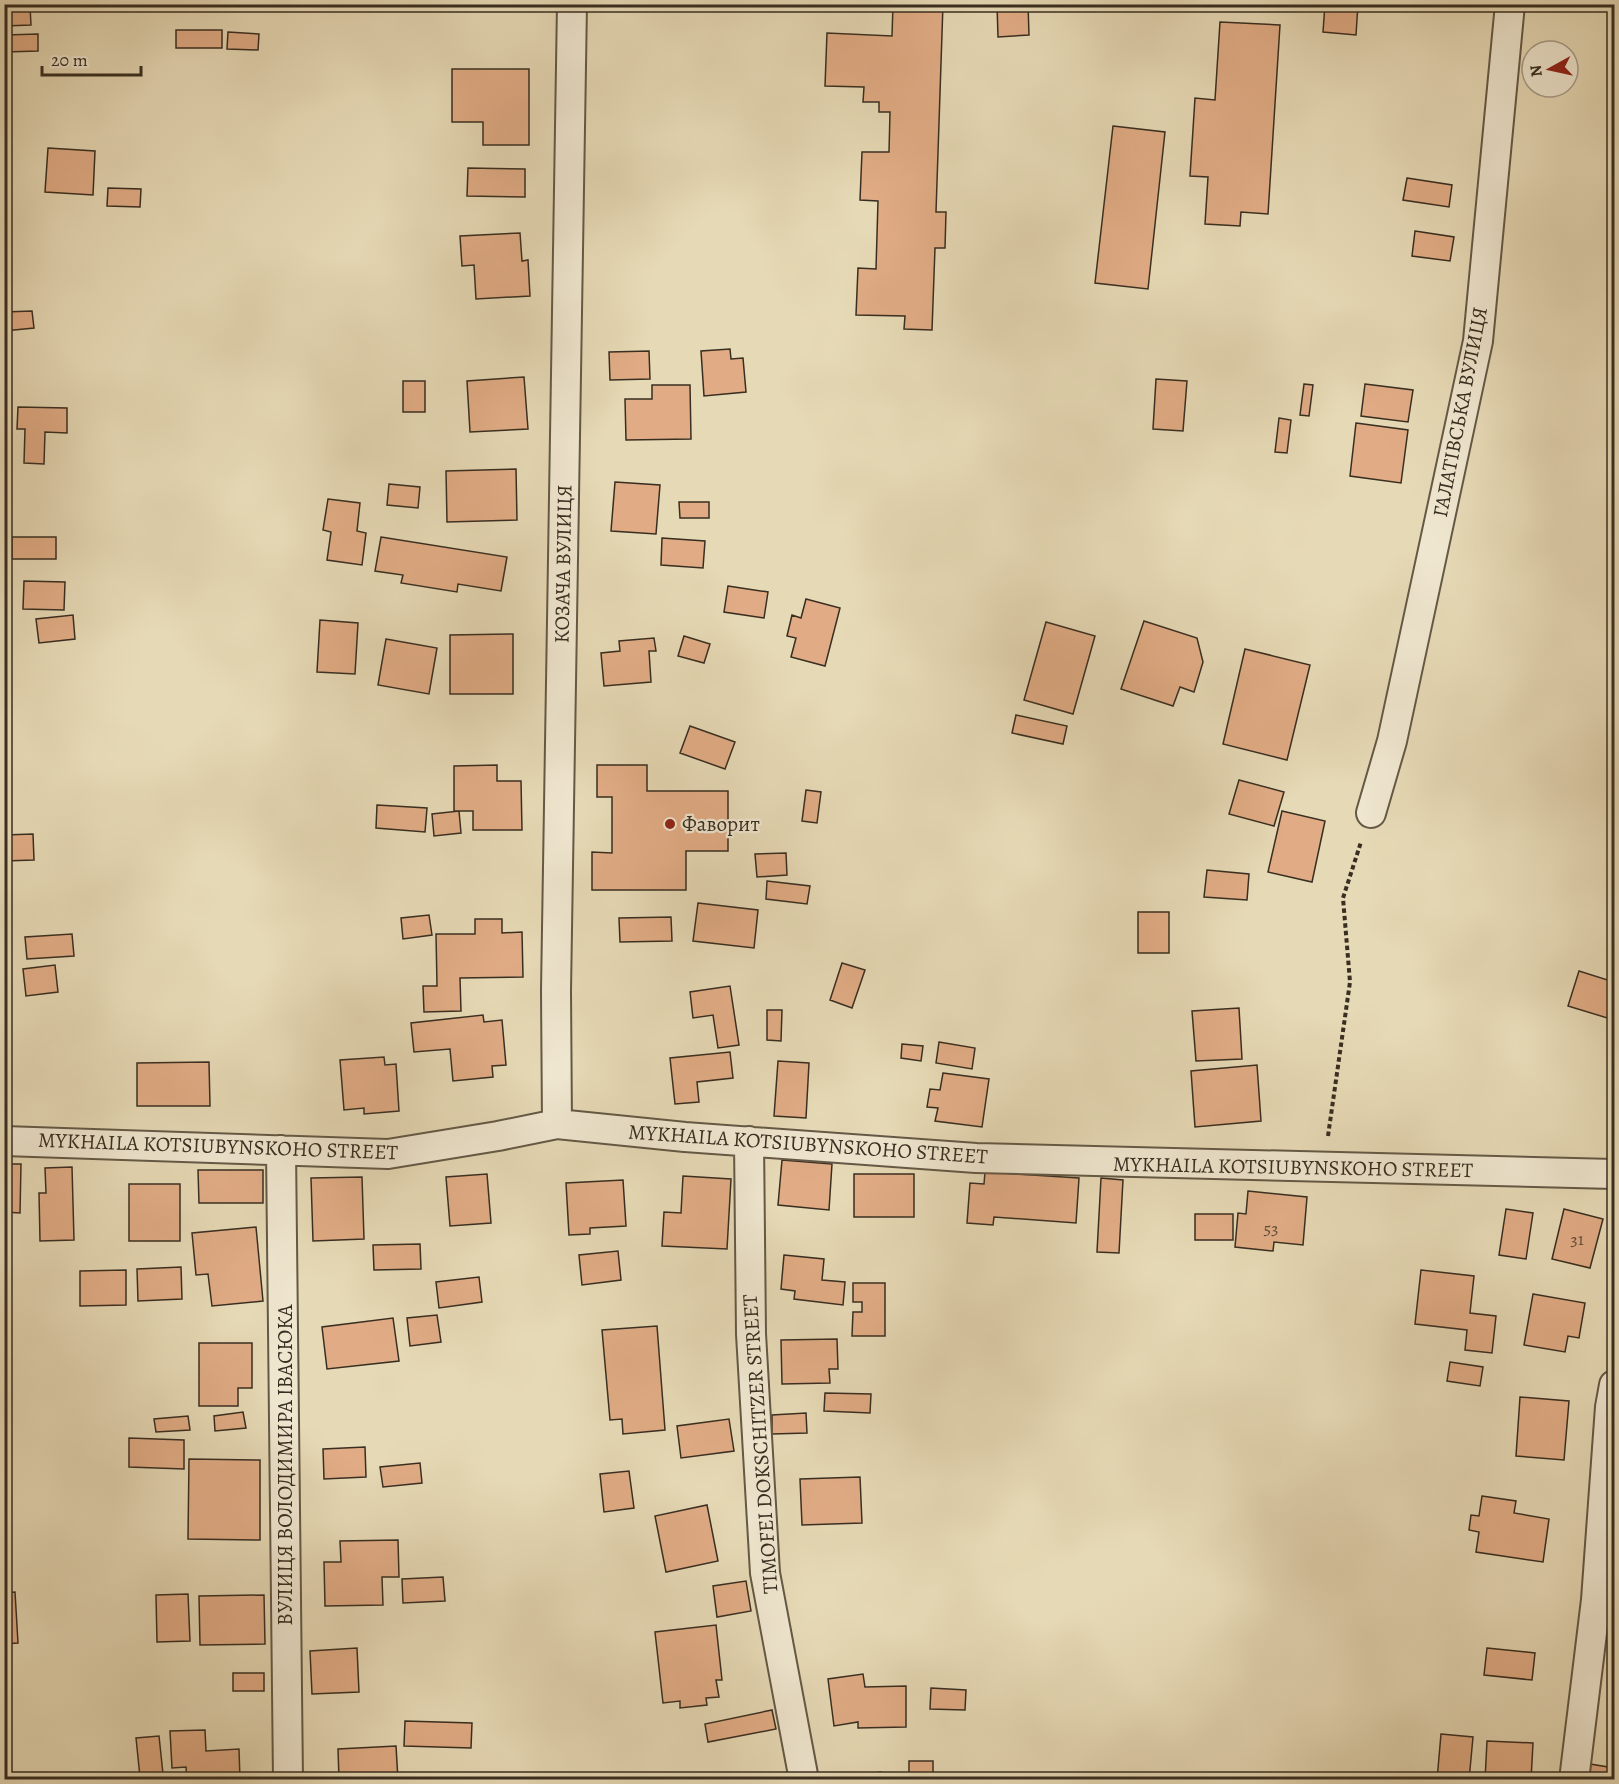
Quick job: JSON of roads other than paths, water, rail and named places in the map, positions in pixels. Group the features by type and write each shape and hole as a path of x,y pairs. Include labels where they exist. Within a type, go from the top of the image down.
{"street":[{"name":"КОЗАЧА ВУЛИЦЯ","path":"557,1124 557,967 572,4"},
{"name":"ГАЛАТІВСЬКА ВУЛИЦЯ","path":"1371,813 1392,741 1478,341 1510,4"},
{"name":"MYKHAILA KOTSIUBYNSKOHO STREET","path":"4,1141 388,1154 498,1137 557,1124 685,1137 975,1158 1614,1174"},
{"name":"TIMOFEI DOKSCHITZER STREET","path":"749,1141 751,1334 765,1573 804,1779"},
{"name":"ВУЛИЦЯ ВОЛОДИМИРА ІВАСЮКА","path":"281,1150 288,1779"},
{"path":"1574,1779 1596,1600 1610,1407 1614,1385"}],"place":[{"name":"Фаворит","path":"670,824"}]}
